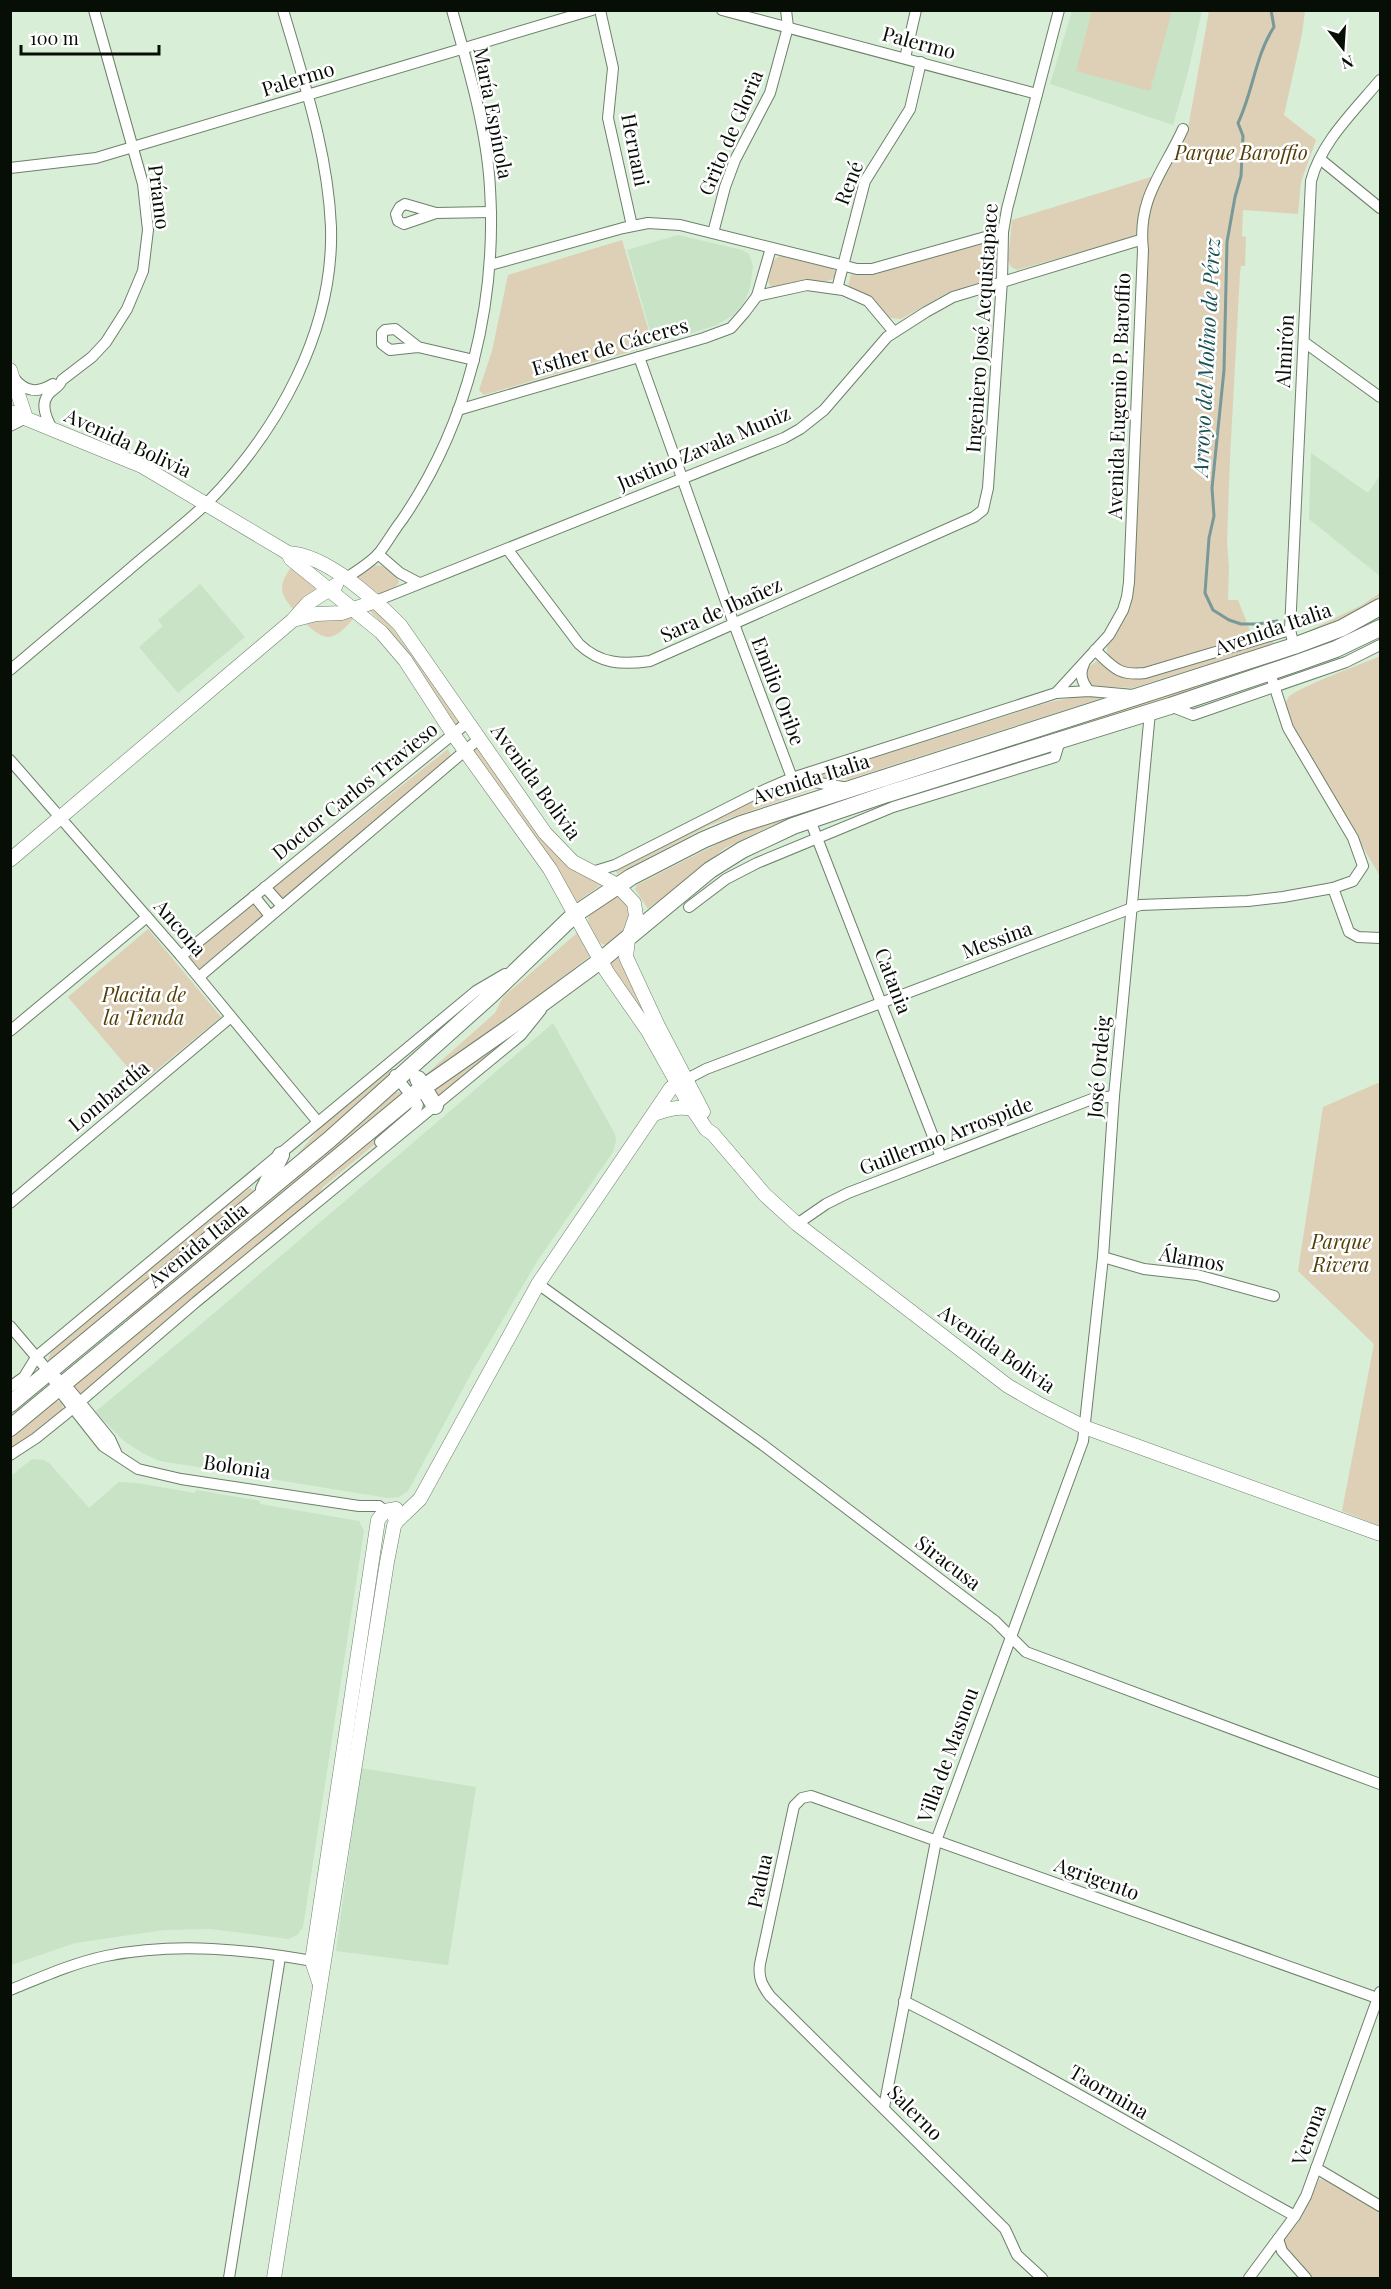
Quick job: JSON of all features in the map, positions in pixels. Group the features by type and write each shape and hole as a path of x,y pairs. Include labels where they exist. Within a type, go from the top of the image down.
{"main road":[{"name":"Avenida Italia","path":"10,1428 115,1326 131,1304 398,1079 491,995 574,915 616,885 703,840 741,824 1142,696 1292,638 1342,628 1380,607"},
{"name":"Avenida Italia","path":"10,1404 57,1380 417,1092 600,961 710,870 764,838 810,820 1150,712 1272,680 1380,628"},
{"path":"435,1106 417,1092 418,1074 481,1018 491,995"},
{"path":"260,1197 281,1155"},
{"path":"10,1420 57,1380"}],"street":[{"name":"Príamo","path":"52,429 46,414 45,401 62,380 92,357 106,342 127,309 142,271 148,230 143,184 94,10"},
{"path":"10,670 207,503 253,449 292,388 314,332 326,289 331,230 323,157 308,95 283,10"},
{"name":"María Espínola","path":"346,578 378,554 422,490 444,449 474,360 483,313 490,265 491,212 488,160 452,10"},
{"name":"Palermo","path":"10,168 96,158 592,10"},
{"name":"Hernani","path":"600,10 613,68 608,118 632,226"},
{"name":"Palermo","path":"722,10 1037,94"},
{"name":"Grito de Gloria","path":"712,233 729,173 770,93 788,27 786,10"},
{"path":"905,58 916,10"},
{"name":"Ingeniero José Acquistapace","path":"983,510 988,488 1006,209 1059,10"},
{"name":"René","path":"837,289 865,181 910,109 921,62"},
{"name":"Almirón","path":"1292,638 1311,181 1320,159 1333,138 1380,80"},
{"name":"Avenida Eugenio P. Baroffio","path":"1056,693 1117,623 1125,604 1130,582 1143,250 1140,240 1150,191 1183,129"},
{"path":"1320,159 1380,208"},
{"path":"436,213 491,212"},
{"path":"490,265 632,226 663,223 857,269 872,269 1003,232"},
{"name":"Justino Zavala Muniz","path":"293,620 316,614 342,613 355,609 682,480 800,429 824,410 869,357 894,332 952,297 1140,240"},
{"name":"Esther de Cáceres","path":"458,410 704,338 731,328 757,296 771,248"},
{"path":"757,296 807,285 837,289 868,301 894,332"},
{"path":"1304,342 1380,398"},
{"path":"418,347 474,360"},
{"name":"Emilio Oribe","path":"639,357 734,624 792,778"},
{"path":"12,374 25,388 35,392 62,380"},
{"path":"10,426 26,418 12,374"},
{"name":"Avenida Bolivia","path":"10,412 142,466 288,553 298,554 346,578 376,601 400,625 545,833 573,862 616,885 630,898 636,908 626,957 693,1109 706,1129 713,1134"},
{"name":"Sara de Ibañez","path":"508,549 579,644 598,658 630,664 650,661 974,517 983,510"},
{"name":"Avenida Bolivia","path":"288,553 291,559 381,632 405,660 453,734 550,869 600,961 682,1082 713,1134 765,1195 798,1224 1008,1386 1041,1405 1084,1426 1380,1534"},
{"path":"378,554 400,573 419,584"},
{"path":"10,860 293,620 308,603 346,578"},
{"name":"Avenida Italia","path":"1095,650 1129,675 1292,638"},
{"name":"Avenida Italia","path":"1170,706 1193,715 1272,680 1346,662 1380,645"},
{"path":"1086,661 1081,674 1083,683 1089,691"},
{"path":"1272,680 1288,728 1353,838 1361,857 1363,866 1357,878 1333,888 1346,927 1349,932 1358,937 1380,938"},
{"name":"Avenida Italia","path":"592,872 615,865 753,795 792,778 1056,693 1089,691 1142,696"},
{"name":"José Ordeig","path":"1084,1426 1103,1257 1114,1096 1150,712"},
{"name":"Doctor Carlos Travieso","path":"181,956 468,722"},
{"name":"Doctor Carlos Travieso","path":"199,977 480,738"},
{"path":"689,907 707,892 757,863 893,807 1055,758 1060,740"},
{"name":"Ancona","path":"10,760 199,977 318,1122"},
{"path":"792,778 852,789"},
{"name":"Catania","path":"810,820 941,1157"},
{"name":"Doctor Carlos Travieso","path":"265,887 282,906"},
{"name":"Messina","path":"682,1082 706,1069 1140,905 1259,900 1333,888"},
{"path":"254,896 270,916"},
{"path":"10,1031 147,918"},
{"name":"Avenida Italia","path":"10,1388 24,1377 37,1356 476,991 523,963"},
{"name":"Avenida Italia","path":"10,1455 36,1438 196,1302 521,1035 552,996"},
{"name":"Lombardía","path":"10,1203 231,1017"},
{"path":"387,1065 398,1079 417,1092"},
{"path":"274,2278 319,1982 318,1962 389,1518 420,1498 538,1284 672,1088 682,1082"},
{"name":"Avenida Italia","path":"322,1199 326,1190 348,1169 415,1112 418,1105 417,1092"},
{"name":"Guillermo Arrospide","path":"798,1224 826,1204 848,1193 1092,1099 1114,1096"},
{"path":"654,1114 669,1108 693,1109"},
{"name":"Álamos","path":"1103,1257 1144,1269 1197,1275 1274,1296"},
{"name":"Siracusa","path":"538,1284 772,1452 995,1621 1026,1652 1380,1784"},
{"name":"Bolonia","path":"10,1326 57,1380 103,1446 138,1469 359,1506 379,1506 389,1518"},
{"name":"Villa de Masnou","path":"884,2107 936,1841 1079,1455 1084,1426"},
{"name":"Agrigento","path":"802,1798 811,1796 1380,1996"},
{"name":"Padua","path":"759,1975 794,1806 802,1798"},
{"path":"10,1990 65,1967 125,1953 202,1948 256,1952 318,1962"},
{"path":"229,2278 280,1957"},
{"name":"Salerno","path":"759,1975 770,1996 1005,2229 1017,2255 1042,2278"},
{"name":"Verona","path":"1249,2278 1306,2196 1380,1996"},
{"name":"Taormina","path":"904,2001 996,2048 1294,2216"},
{"path":"1316,2168 1380,2206"},
{"path":"1278,2239 1282,2251 1306,2278"}],"shaded area":[{"path":"1072,11 1202,11 1173,125 1050,84"},
{"path":"678,235 742,250 749,254 753,266 750,288 744,303 733,315 717,325 654,345 627,250"},
{"path":"1311,453 1368,493 1380,476 1380,576 1309,519"},
{"path":"200,584 245,637 178,693 139,647 163,626 158,620"},
{"path":"553,1023 615,1134 613,1152 538,1260 473,1370 408,1491 399,1497 388,1498 160,1461 124,1441 95,1412 199,1326"},
{"path":"32,1459 49,1463 89,1508 119,1482 195,1493 196,1490 359,1521 364,1531 303,1927 297,1935 288,1939 211,1929 164,1930 75,1943 11,1965 10,1477"},
{"path":"361,1768 476,1787 448,1965 336,1951"}],"green space":[{"path":"1092,11 1172,11 1150,91 1076,71"},
{"name":"Parque Baroffio","path":"1209,11 1305,11 1284,115 1316,140 1301,182 1298,214 1243,210 1242,236 1246,237 1245,266 1241,266 1240,273 1230,458 1227,542 1228,600 1238,600 1253,638 1136,670 1114,661 1108,654 1107,646 1127,611 1135,577 1148,209 1151,197 1187,134"},
{"path":"1151,177 1136,236 1017,270 1011,267 1008,260 1012,220"},
{"path":"622,240 653,345 484,395 479,390 492,351 508,275"},
{"path":"990,241 998,248 998,261 990,279 947,293 901,319 890,318 871,297 848,287 851,274 865,275"},
{"path":"780,256 831,268 837,272 836,278 827,281 805,281 774,288 770,286 769,274 771,265"},
{"path":"374,565 382,566 397,575 399,582 395,588 379,594 356,579"},
{"path":"292,566 311,581 315,588 315,592 294,610 285,599 282,589 284,578"},
{"path":"1380,593 1380,598 1342,619 1321,629 1302,634 1362,605"},
{"path":"374,607 390,625 461,724 454,725 405,651 369,610"},
{"path":"333,617 355,617 342,631 331,637 319,634 304,622"},
{"path":"1273,641 1273,644 1132,688 1092,686 1085,677 1088,667 1097,661 1126,678 1143,678"},
{"path":"1288,655 1292,658 772,825 725,848 648,909 635,889 637,885 721,842 770,821"},
{"path":"1380,656 1380,876 1288,721 1285,707 1288,698 1302,689"},
{"path":"1074,697 1106,697 849,779 811,778 1046,703"},
{"path":"477,747 544,838 602,883 601,885 575,903 550,858 474,752"},
{"path":"448,749 451,756 284,901 273,889 274,887"},
{"path":"791,787 814,789 710,825 617,874 616,871 743,805 777,790"},
{"path":"621,896 631,908 628,927 608,945 603,944 592,934 588,924 589,915 615,897"},
{"path":"253,903 265,917 201,971 190,958 191,954"},
{"name":"Placita de la Tienda","path":"148,929 221,1017 141,1083 68,997"},
{"path":"577,933 590,956 525,1007 428,1077 424,1076 495,1013 503,997"},
{"path":"618,958 621,959 654,1030 609,965"},
{"path":"516,1032 439,1098 430,1087"},
{"path":"387,1071 390,1072 390,1076 291,1162 325,1122"},
{"name":"Parque Rivera","path":"1380,1082 1380,1526 1342,1511 1374,1344 1298,1271 1323,1107"},
{"path":"393,1093 404,1093 124,1324 137,1307"},
{"path":"411,1102 415,1111 323,1187 316,1199 81,1395 78,1395 73,1388 74,1379"},
{"path":"250,1188 254,1191 51,1362 48,1360 51,1351 230,1201"},
{"path":"56,1400 62,1403 63,1411 11,1453 11,1437"},
{"path":"1319,2179 1328,2181 1380,2210 1380,2278 1309,2278 1289,2256 1283,2242 1301,2218"}],"waterway":[{"name":"Arroyo del Molino de Pérez","path":"1271,10 1274,27 1262,50 1238,123 1243,136 1241,176 1227,242 1224,370 1212,488 1214,516 1209,538 1205,593 1213,610 1229,620 1241,624 1277,621"}]}
